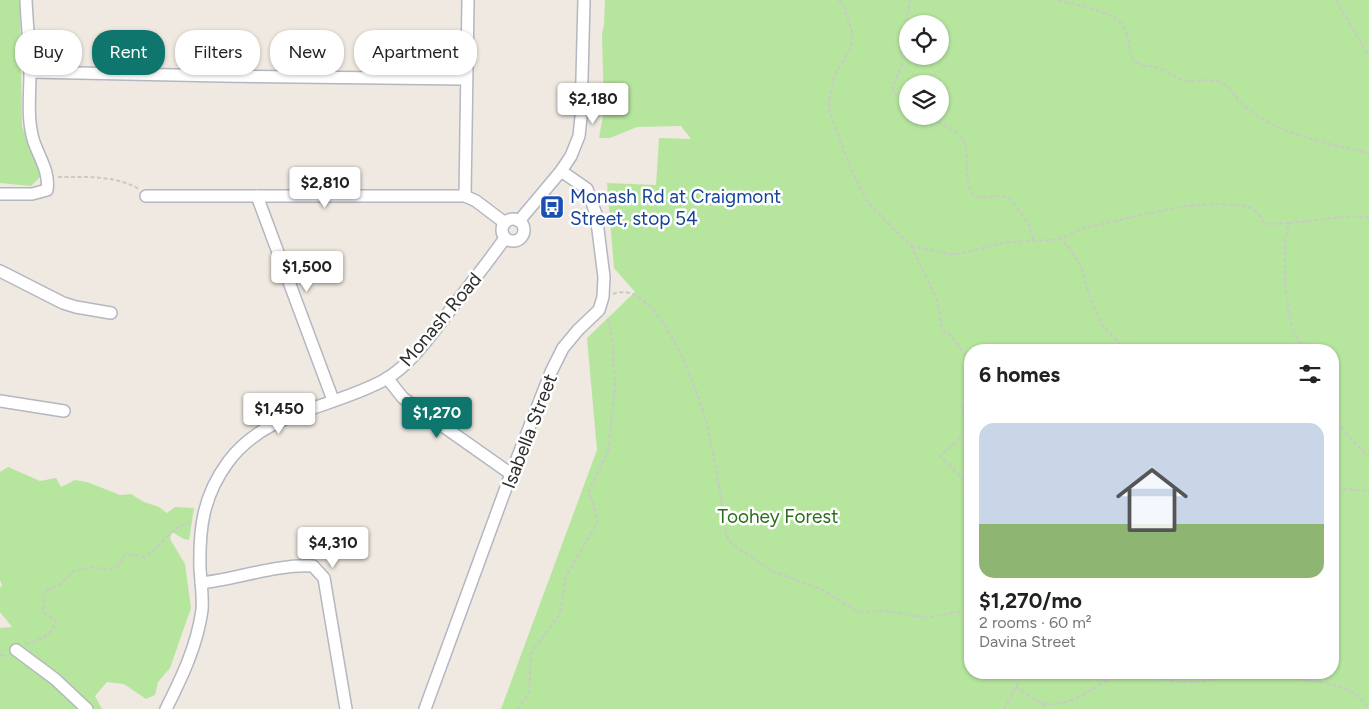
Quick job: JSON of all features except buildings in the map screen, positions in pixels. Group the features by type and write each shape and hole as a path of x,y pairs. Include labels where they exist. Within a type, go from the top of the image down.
{"street":[{"path":"26,0 28,30"},
{"path":"465,196 468,0"},
{"path":"519,221 561,171 571,156 579,136 584,0"},
{"path":"82,73 466,79"},
{"path":"0,194 32,194 47,190 48,177 33,140 30,122 30,75"},
{"name":"Isabella Street","path":"425,709 511,474 551,372 563,348 599,310 603,297 604,277 596,214 587,189 561,171"},
{"path":"146,196 465,196 476,201 505,222"},
{"path":"257,196 333,400"},
{"path":"512,219 519,221 524,228 522,237 514,241 505,238 502,231 505,222 512,219"},
{"name":"Monash Road","path":"166,709 198,636 202,608 201,522 217,478 242,445 262,429 333,400 362,391 388,378 425,342 505,238"},
{"path":"0,271 63,303 93,311 111,313"},
{"path":"388,378 403,398 511,474"},
{"path":"0,400 64,411"},
{"path":"201,583 299,565 313,566 324,578 346,709"},
{"path":"16,650 55,679 87,709"}],"path":[{"path":"840,0 844,5 852,30 851,48 834,76 828,108 851,169 868,203 911,246 937,300 942,330 951,335 964,353"},
{"path":"899,96 893,92 893,86 902,65 901,46 910,0"},
{"path":"1058,0 1096,9 1116,20 1127,33 1130,54 1135,61 1144,66 1152,65 1183,80 1207,79 1220,82 1228,86 1242,104 1271,123 1315,141 1369,153"},
{"path":"1336,0 1369,56"},
{"path":"941,125 960,137 966,148 968,177 970,187 975,195 985,198 999,196 1010,198 1028,223 1034,241"},
{"path":"48,177 102,178 134,186 146,196"},
{"path":"911,246 954,255 1007,242 1034,241 1068,236 1080,228 1204,204 1249,207 1258,214 1265,224 1352,216 1369,218"},
{"path":"1289,223 1285,241 1286,286 1291,324 1300,344"},
{"path":"1058,238 1068,246 1080,264 1090,297 1102,325 1120,344"},
{"path":"517,709 529,694 531,653 560,614 566,576 598,521 589,490 608,451 616,389 612,336 603,297 621,290 640,296 661,318 684,360 707,424 726,535 732,544 772,571 823,590 858,612 887,611 927,618 964,612"},
{"path":"1339,425 1364,453 1369,456"},
{"path":"964,434 940,456 964,480"},
{"path":"1339,494 1346,489 1369,491"},
{"path":"0,655 10,657 17,654 16,650 21,645 45,637 50,633 56,621 43,612 44,596 47,590 58,586 74,570 94,567 108,570 118,566 126,554 145,557 152,553 166,537 184,524 201,522"},
{"path":"1004,709 1020,679"},
{"path":"1016,687 1044,704 1064,704 1086,695 1109,679"},
{"path":"1164,679 1178,682 1200,682 1215,679"},
{"path":"1297,679 1339,685 1352,691 1369,708"},
{"path":"1044,704 1046,709"}],"green space":[{"path":"0,0 20,0 20,30 15,30 15,75 21,75 22,126 41,176 31,186 0,183"},
{"name":"Toohey Forest","path":"605,0 1369,0 1369,709 501,709 597,450 587,338 635,292 614,268 607,183 656,185 659,138 691,139 681,126 637,127 610,138 599,138 604,110 602,35"},
{"path":"8,467 40,481 56,478 61,487 75,480 87,482 120,495 131,494 144,502 159,507 167,513 175,507 194,508 189,540 172,532 170,539 185,564 191,608 170,668 158,682 155,695 146,699 124,684 107,682 95,696 102,709 0,709 0,628 12,627 0,612 0,588 2,585 0,580 0,472"}],"place":[{"name":"Monash Rd at Craigmont Street, stop 54","path":"552,207"}]}
